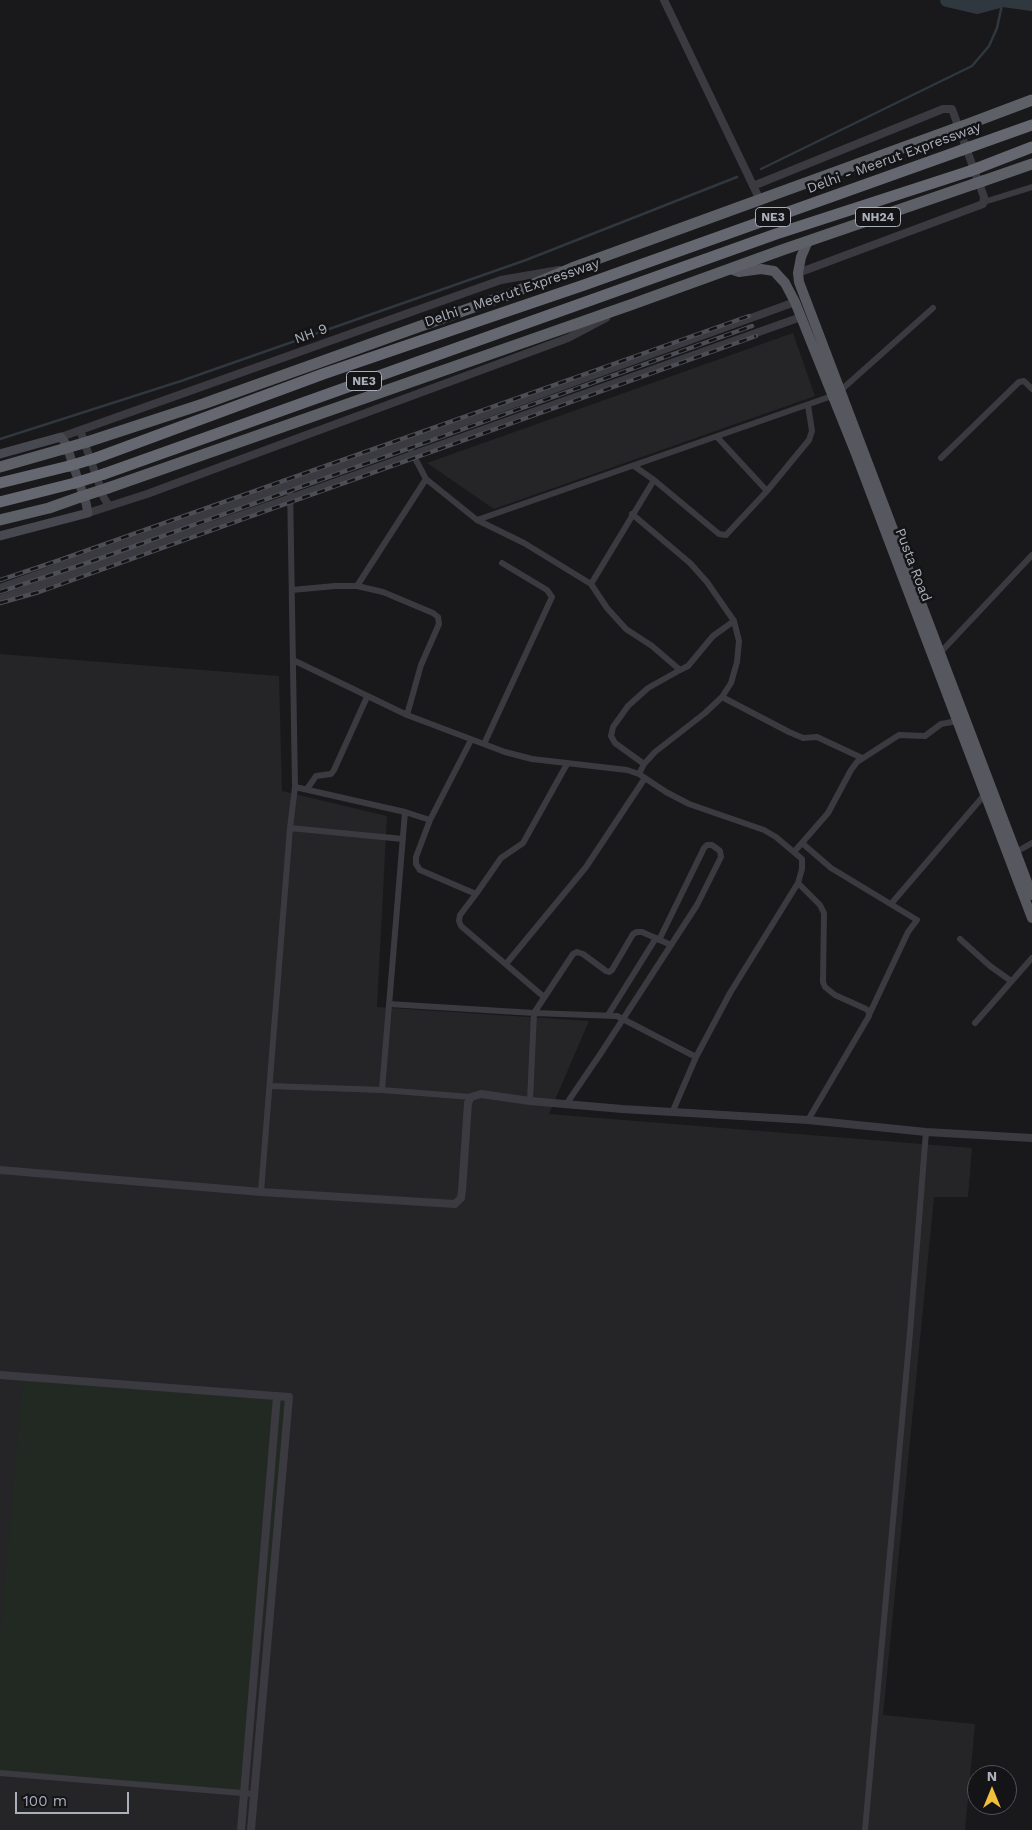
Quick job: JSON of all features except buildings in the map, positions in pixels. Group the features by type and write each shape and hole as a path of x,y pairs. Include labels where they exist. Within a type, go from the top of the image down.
{"highway":[{"path":"0,467 63,450 203,404 510,294 572,268 1032,100"},
{"name":"Delhi - Meerut Expressway","path":"0,483 96,458 323,374 584,285 1032,125"},
{"name":"NE3","path":"0,502 104,474 776,234 974,170 1032,147"},
{"name":"NH24","path":"730,268 1032,164"},
{"path":"0,520 49,508 108,488 633,304 730,268"}],"main road":[{"path":"798,273 801,257 808,241"},
{"name":"Pusta Road","path":"730,268 739,272 761,269 774,271 785,282 836,394"},
{"name":"Pusta Road","path":"798,273 856,454 1032,895"},
{"path":"0,454 61,437 66,444 88,513 0,536"},
{"name":"Pusta Road","path":"937,656 958,721 1032,918"}],"street":[{"path":"664,0 760,200"},
{"path":"753,186 943,109 950,108 984,197 984,202"},
{"path":"798,273 961,214 980,206 984,202 1032,187"},
{"name":"NH 9","path":"61,437 501,280 572,268"},
{"path":"0,588 795,302"},
{"path":"88,513 156,490 568,338 633,304"},
{"path":"477,520 808,406 836,394 933,308"},
{"path":"0,599 801,317"},
{"path":"941,458 1019,382 1024,381 1032,389"},
{"path":"634,466 654,480 719,534 729,533 809,440 812,431 808,406"},
{"path":"80,430 104,498 109,506"},
{"path":"717,437 767,491"},
{"path":"407,442 426,479 477,520 524,543 591,584 607,608 626,629 652,646 680,670"},
{"path":"358,586 426,479"},
{"path":"591,584 654,480"},
{"path":"261,1192 290,828 295,787 290,485"},
{"path":"506,964 586,867 642,776 644,764 655,752 705,713 722,697 731,683 737,662 738,641 734,621 707,582 690,562 632,514"},
{"path":"937,656 1032,555"},
{"path":"484,744 552,597 547,590 502,563"},
{"path":"292,590 358,586 383,592 433,613 438,617 438,624 421,665 407,715"},
{"path":"644,764 615,743 612,736 614,727 628,706 648,688 688,666 713,636 734,621"},
{"path":"293,660 407,715 471,740 532,759 626,770 642,776 689,804 764,830 802,858 803,864 798,883 730,993 696,1057 672,1113"},
{"path":"307,789 316,776 331,774 334,770 367,696"},
{"path":"722,697 789,732 803,738 817,737 862,758"},
{"path":"794,852 828,813 850,770 862,758 899,735 925,736 940,724 958,721"},
{"path":"471,740 430,820 416,857 416,864 420,870 476,894"},
{"path":"544,997 461,926 459,921 460,915 501,858 523,843 567,764"},
{"path":"295,787 405,812 430,820"},
{"path":"891,904 986,793"},
{"path":"382,1090 405,812"},
{"path":"290,828 403,839"},
{"path":"802,843 831,868 917,920 908,932 868,1016 808,1120"},
{"path":"1016,852 1032,843"},
{"path":"567,1103 624,1019 697,905 721,857 720,851 712,845 707,845 704,848 658,939 608,1015"},
{"path":"798,883 820,905 824,913 823,982 825,987 835,995 866,1009 868,1016"},
{"path":"530,1101 534,1013 573,954 577,952 583,954 609,972 633,934 637,932 642,932 671,946"},
{"path":"960,938 990,966 1011,981"},
{"path":"974,1023 1032,958"},
{"path":"390,1004 534,1013 608,1015 624,1019 696,1057"},
{"path":"270,1086 382,1090 471,1097 481,1094 530,1101 672,1113 808,1120 926,1132 1032,1138"},
{"path":"0,1170 261,1192 455,1204 461,1198 467,1109 471,1097"},
{"path":"865,1830 926,1132"},
{"path":"0,1375 289,1397 251,1830"},
{"path":"241,1830 277,1396"},
{"path":"0,1773 254,1794"}],"shaded area":[{"path":"793,333 815,396 494,509 427,463"},
{"path":"0,654 279,676 282,791 387,816 377,1007 589,1021 549,1114 972,1148 968,1197 934,1197 883,1715 975,1724 971,1765 967,1765 965,1830 0,1830"},
{"path":"23,1377 289,1397 244,1793 0,1773 0,1634"}],"waterway":[{"path":"947,0 977,7 1003,0 1032,4"},
{"path":"761,169 972,66 989,46 997,28 1003,0"},
{"path":"0,439 181,381 526,260 737,177"}],"railway":[{"path":"0,580 749,316"},
{"path":"0,592 90,562 752,326"},
{"path":"0,603 39,592 756,336"}]}
